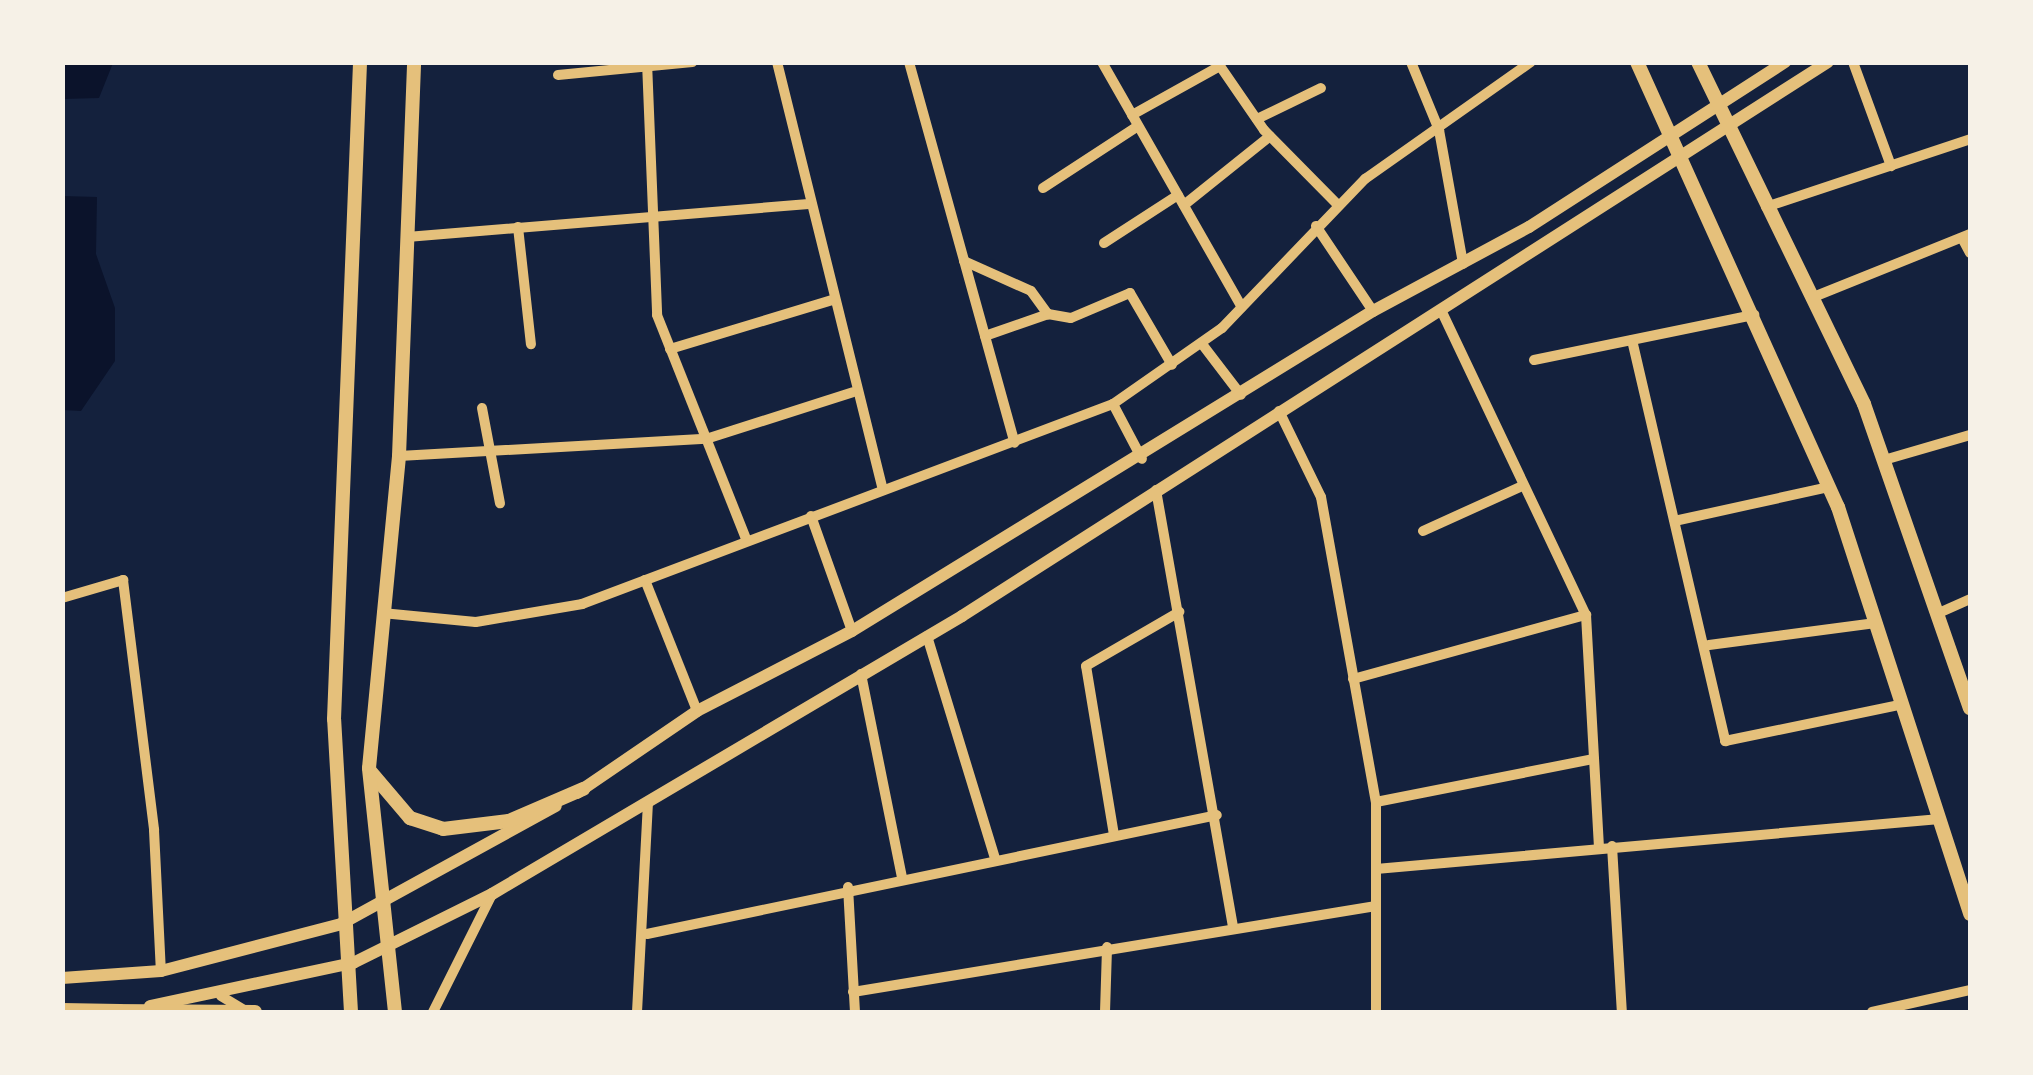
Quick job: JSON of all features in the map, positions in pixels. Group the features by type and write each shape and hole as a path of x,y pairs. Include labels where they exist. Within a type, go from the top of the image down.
{"main road":[{"path":"350,1012 341,924 334,719 360,62"},
{"path":"395,1012 381,909 369,768 399,456 414,62"},
{"path":"1638,62 1755,314 1829,487 1970,914"},
{"path":"1698,62 1884,460 1941,612 1970,706"},
{"path":"369,768 410,818 443,829 509,821 583,789"},
{"path":"110,1011 250,1012"}],"street":[{"path":"558,75 692,62"},
{"path":"776,62 853,392 883,490"},
{"path":"909,62 1015,443"},
{"path":"1102,62 1242,307"},
{"path":"1411,62 1439,130 1463,264"},
{"path":"382,613 534,617 646,580 1113,404 1202,344 1338,205 1531,62"},
{"path":"62,978 160,971 341,924 381,909 583,789 697,711 852,631 1142,460 1373,311 1463,264 1785,62"},
{"path":"62,1009 110,1011 221,996 388,951 648,803 927,636 1828,62"},
{"path":"1853,62 1890,166"},
{"path":"647,66 656,315 747,541"},
{"path":"1043,188 1220,66 1270,136 1338,205"},
{"path":"1257,120 1321,88"},
{"path":"1104,243 1181,200 1270,136"},
{"path":"1766,207 1970,139"},
{"path":"407,236 809,204"},
{"path":"1316,226 1373,311"},
{"path":"518,227 531,344"},
{"path":"1811,298 1966,236 1970,254"},
{"path":"964,261 1031,291 1048,314"},
{"path":"985,336 1048,314 1071,318 1130,293 1172,365"},
{"path":"670,349 832,300"},
{"path":"1442,310 1586,615 1594,759 1622,1012"},
{"path":"1534,360 1755,314"},
{"path":"1632,340 1709,646 1726,741 1903,704"},
{"path":"1202,344 1241,395"},
{"path":"399,456 706,439 853,392"},
{"path":"1113,404 1142,460"},
{"path":"482,408 500,503"},
{"path":"1279,411 1320,497 1376,802 1376,1012"},
{"path":"1884,460 1970,436"},
{"path":"1423,530 1522,486"},
{"path":"1679,520 1829,487"},
{"path":"1156,490 1217,815 1233,926"},
{"path":"810,516 852,631"},
{"path":"62,598 123,580 154,830 160,971"},
{"path":"646,580 697,711"},
{"path":"1941,612 1970,599"},
{"path":"1114,835 1086,666 1179,612"},
{"path":"1353,679 1586,615"},
{"path":"1709,646 1876,623"},
{"path":"927,636 995,858"},
{"path":"861,674 902,877"},
{"path":"1376,802 1594,759"},
{"path":"637,1012 647,934 648,803"},
{"path":"647,934 848,888 1217,815"},
{"path":"1376,869 1940,819"},
{"path":"848,888 855,1012"},
{"path":"434,1012 492,894"},
{"path":"853,992 1233,926 1376,906"},
{"path":"1105,1012 1107,947"},
{"path":"1872,1012 1970,990"},
{"path":"221,996 250,1012"}],"water":[{"path":"62,63 113,63 99,98 63,99"},
{"path":"63,196 97,197 96,254 115,308 115,361 81,411 63,410"}]}
